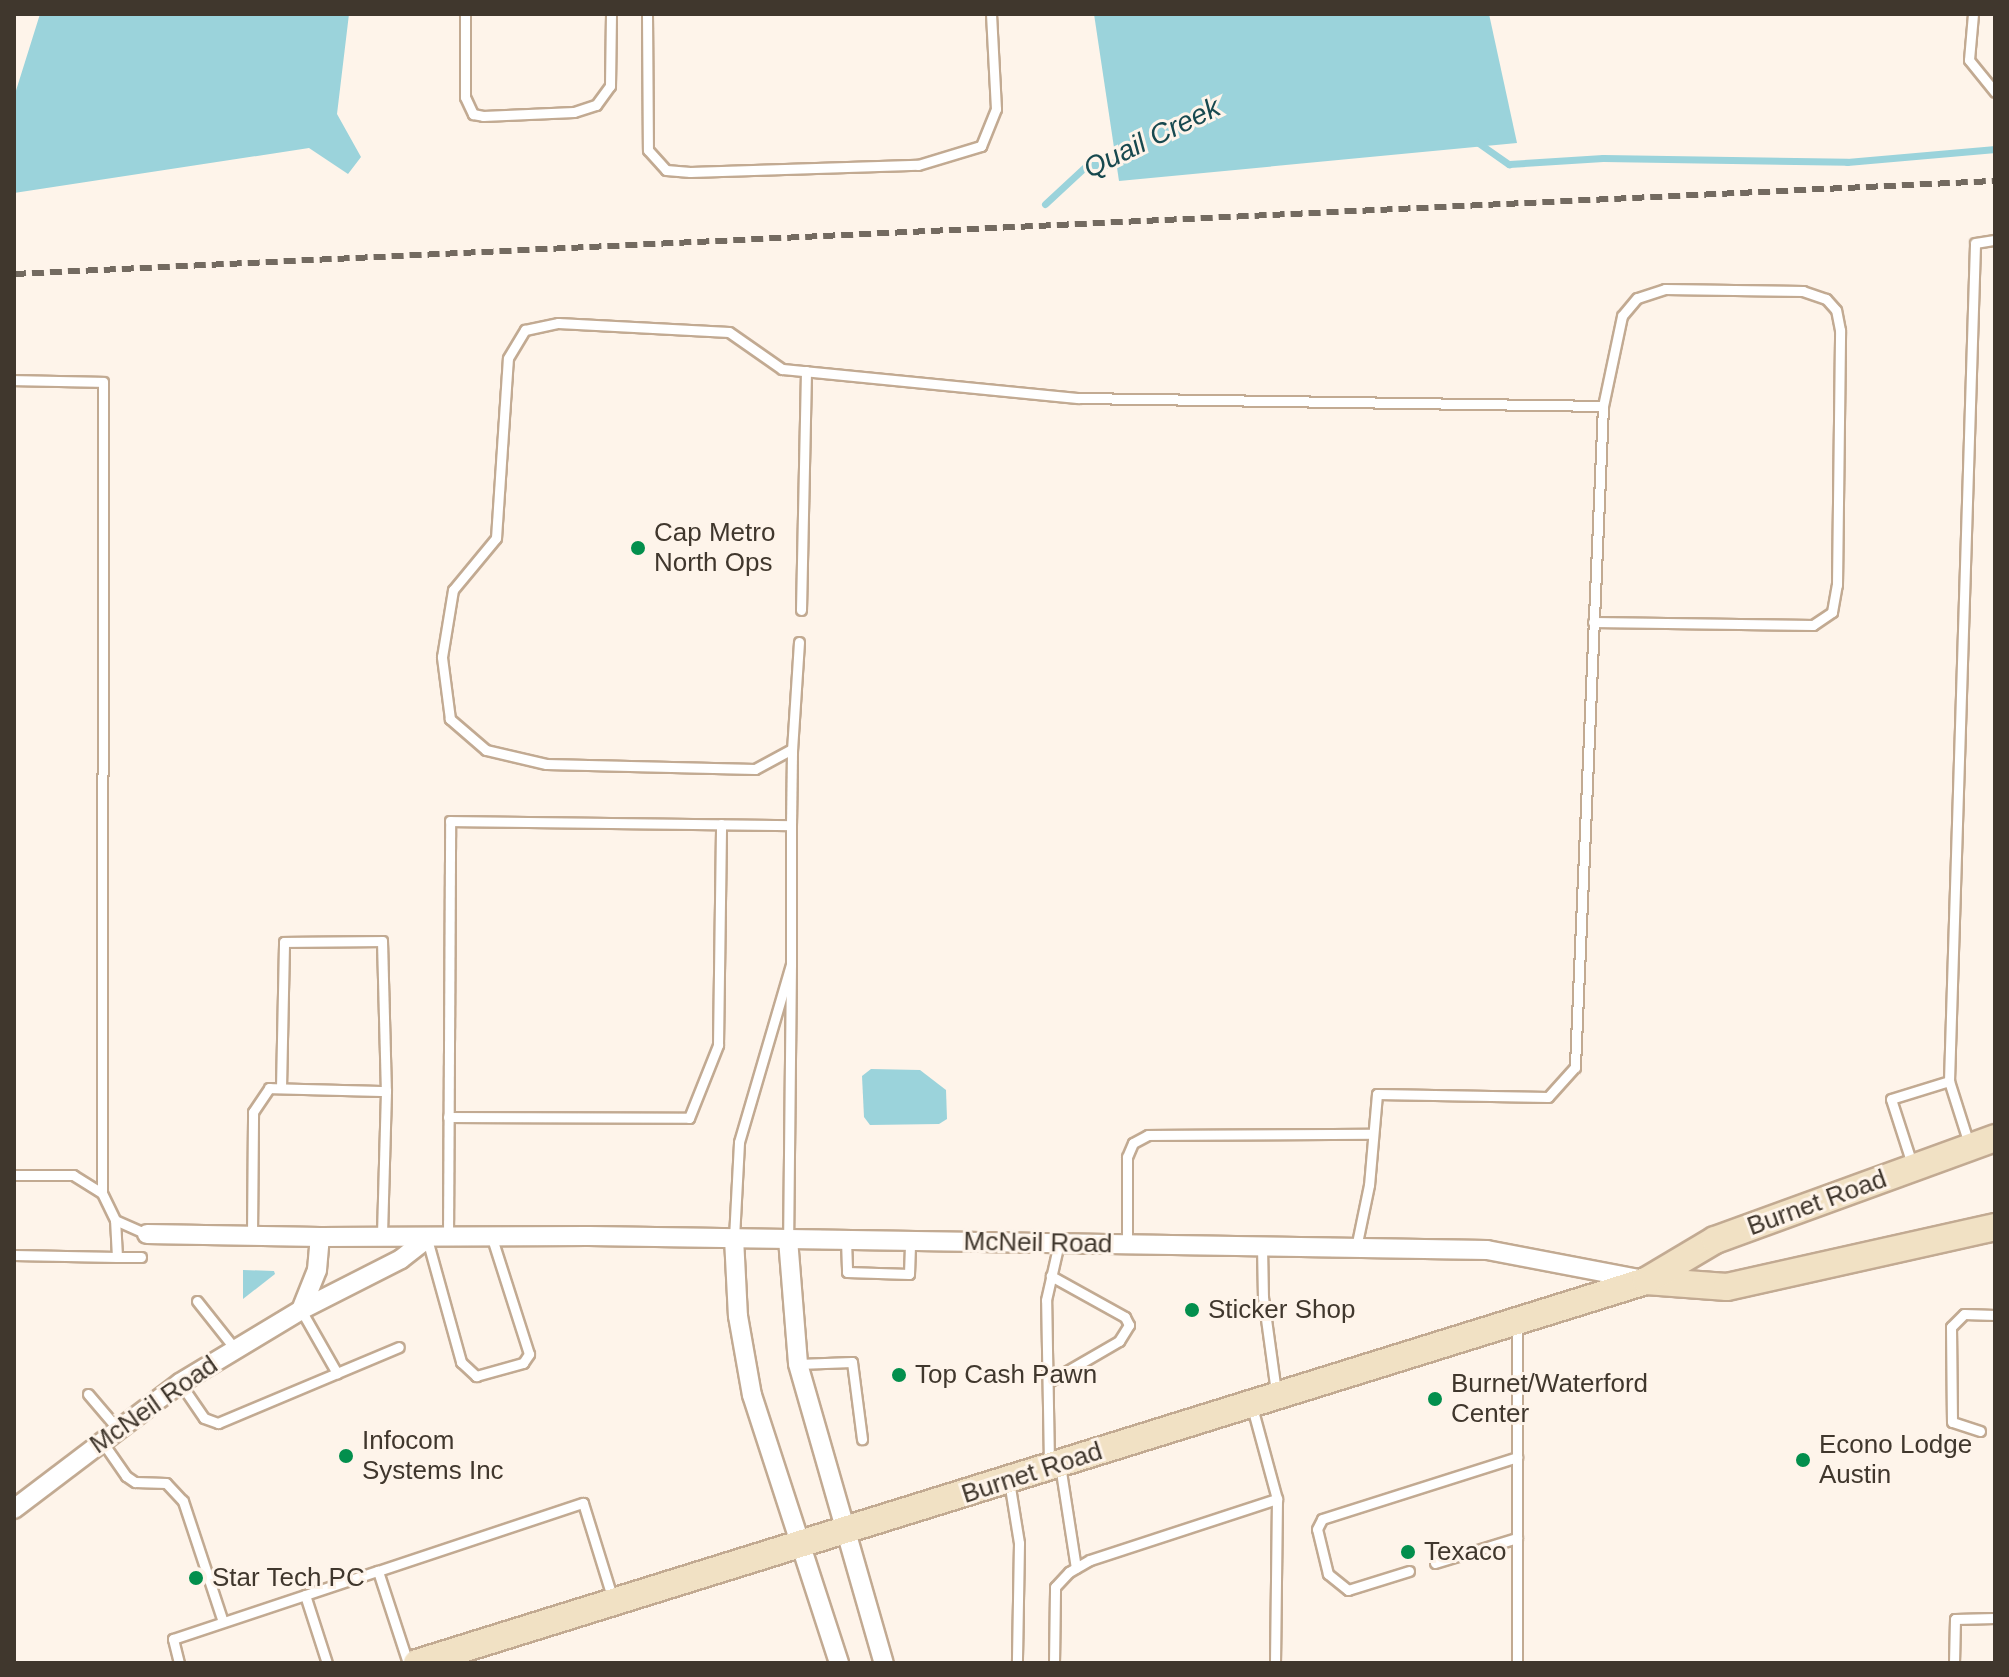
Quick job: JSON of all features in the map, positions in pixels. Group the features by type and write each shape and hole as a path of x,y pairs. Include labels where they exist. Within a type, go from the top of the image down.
{"main road":[{"name":"Burnet Road","path":"417,1663 801,1547 1517,1319 1646,1281 1715,1240 1995,1138"},
{"name":"Burnet Road","path":"1646,1281 1727,1287 1995,1227"}],"street":[{"name":"McNeil Road","path":"147,1234 427,1239 734,1238 1487,1250 1646,1281"},
{"path":"301,1310 317,1270 320,1237"},
{"path":"734,1238 745,1367 839,1663"},
{"name":"McNeil Road","path":"14,1509 180,1383 301,1310 401,1259 427,1239"},
{"path":"788,1239 798,1364 843,1533 884,1663"}],"lane":[{"path":"465,14 465,97 473,114 483,116 574,112 596,105 610,86 611,14"},
{"path":"647,14 648,150 666,170 690,172 918,165 981,146 996,109 991,14"},
{"path":"1973,14 1969,60 1995,92"},
{"path":"1970,1147 1949,1081 1975,243 1995,240"},
{"path":"1356,1248 1377,1094 1548,1097 1575,1067 1593,622 1603,406 1622,316 1637,298 1665,289 1803,291 1826,299 1836,310 1840,330 1837,569 1832,612 1813,625 1593,622"},
{"path":"792,749 755,769 546,764 486,750 450,719 442,657 453,590 496,538 508,358 525,330 558,323 729,332 782,369 1078,398 1603,406"},
{"path":"801,610 806,371"},
{"path":"14,380 103,382 102,1193 115,1220 117,1257"},
{"path":"788,1239 792,749 799,642"},
{"path":"448,1238 450,821 791,825"},
{"path":"448,1117 689,1118 718,1045 721,824"},
{"path":"281,1088 284,942 382,941 386,1091 382,1238"},
{"path":"734,1238 739,1142 791,964"},
{"path":"1913,1168 1891,1099 1949,1081"},
{"path":"252,1235 253,1112 269,1088 386,1091"},
{"path":"1127,1244 1127,1157 1133,1143 1148,1135 1373,1134"},
{"path":"14,1175 73,1175 102,1193"},
{"path":"115,1220 147,1234"},
{"path":"427,1239 461,1362 476,1376 523,1363 529,1354 492,1238"},
{"path":"846,1240 847,1272 909,1274 910,1241"},
{"path":"1059,1243 1046,1300 1050,1381 1055,1466 1076,1568"},
{"path":"1262,1246 1263,1297 1277,1395"},
{"path":"14,1255 141,1257"},
{"path":"1050,1381 1119,1341 1129,1325 1125,1317 1051,1276"},
{"path":"197,1301 235,1349"},
{"path":"301,1310 337,1373"},
{"path":"1980,1431 1952,1422 1951,1327 1964,1314 1995,1315"},
{"path":"1517,1319 1517,1663"},
{"path":"180,1383 204,1418 218,1423 399,1347"},
{"path":"798,1364 852,1362 862,1439"},
{"path":"88,1394 117,1428"},
{"path":"1252,1403 1277,1499 1275,1663"},
{"path":"101,1440 126,1476 135,1482 166,1483 183,1501 223,1622"},
{"path":"1409,1571 1348,1590 1328,1574 1317,1529 1322,1519 1517,1457"},
{"path":"1009,1481 1019,1543 1017,1663"},
{"path":"1054,1663 1055,1587 1076,1568 1277,1499"},
{"path":"179,1663 173,1639 583,1503 614,1604"},
{"path":"1435,1563 1517,1538"},
{"path":"378,1571 408,1663"},
{"path":"305,1595 327,1663"},
{"path":"1954,1663 1955,1619 1995,1618"}],"water":[{"path":"40,14 349,14 337,114 361,157 348,174 309,148 14,193 14,97"},
{"path":"1094,14 1489,14 1517,143 1119,181"},
{"path":"871,1069 920,1070 946,1090 947,1119 939,1124 870,1125 864,1117 862,1076"},
{"path":"243,1270 274,1271 275,1274 243,1299"}],"waterway":[{"path":"1477,142 1509,164 1603,158 1847,162 1995,149"},
{"name":"Quail Creek","path":"1045,204 1087,165 1109,165 1122,157"}],"railway":[{"path":"14,274 1995,181"}],"place":[{"name":"Cap Metro North Ops","path":"638,548"},
{"name":"Sticker Shop","path":"1192,1310"},
{"name":"Top Cash Pawn","path":"899,1375"},
{"name":"Burnet/Waterford Center","path":"1435,1399"},
{"name":"Infocom Systems Inc","path":"346,1456"},
{"name":"Econo Lodge Austin","path":"1803,1460"},
{"name":"Texaco","path":"1408,1552"},
{"name":"Star Tech PC","path":"196,1578"}]}
